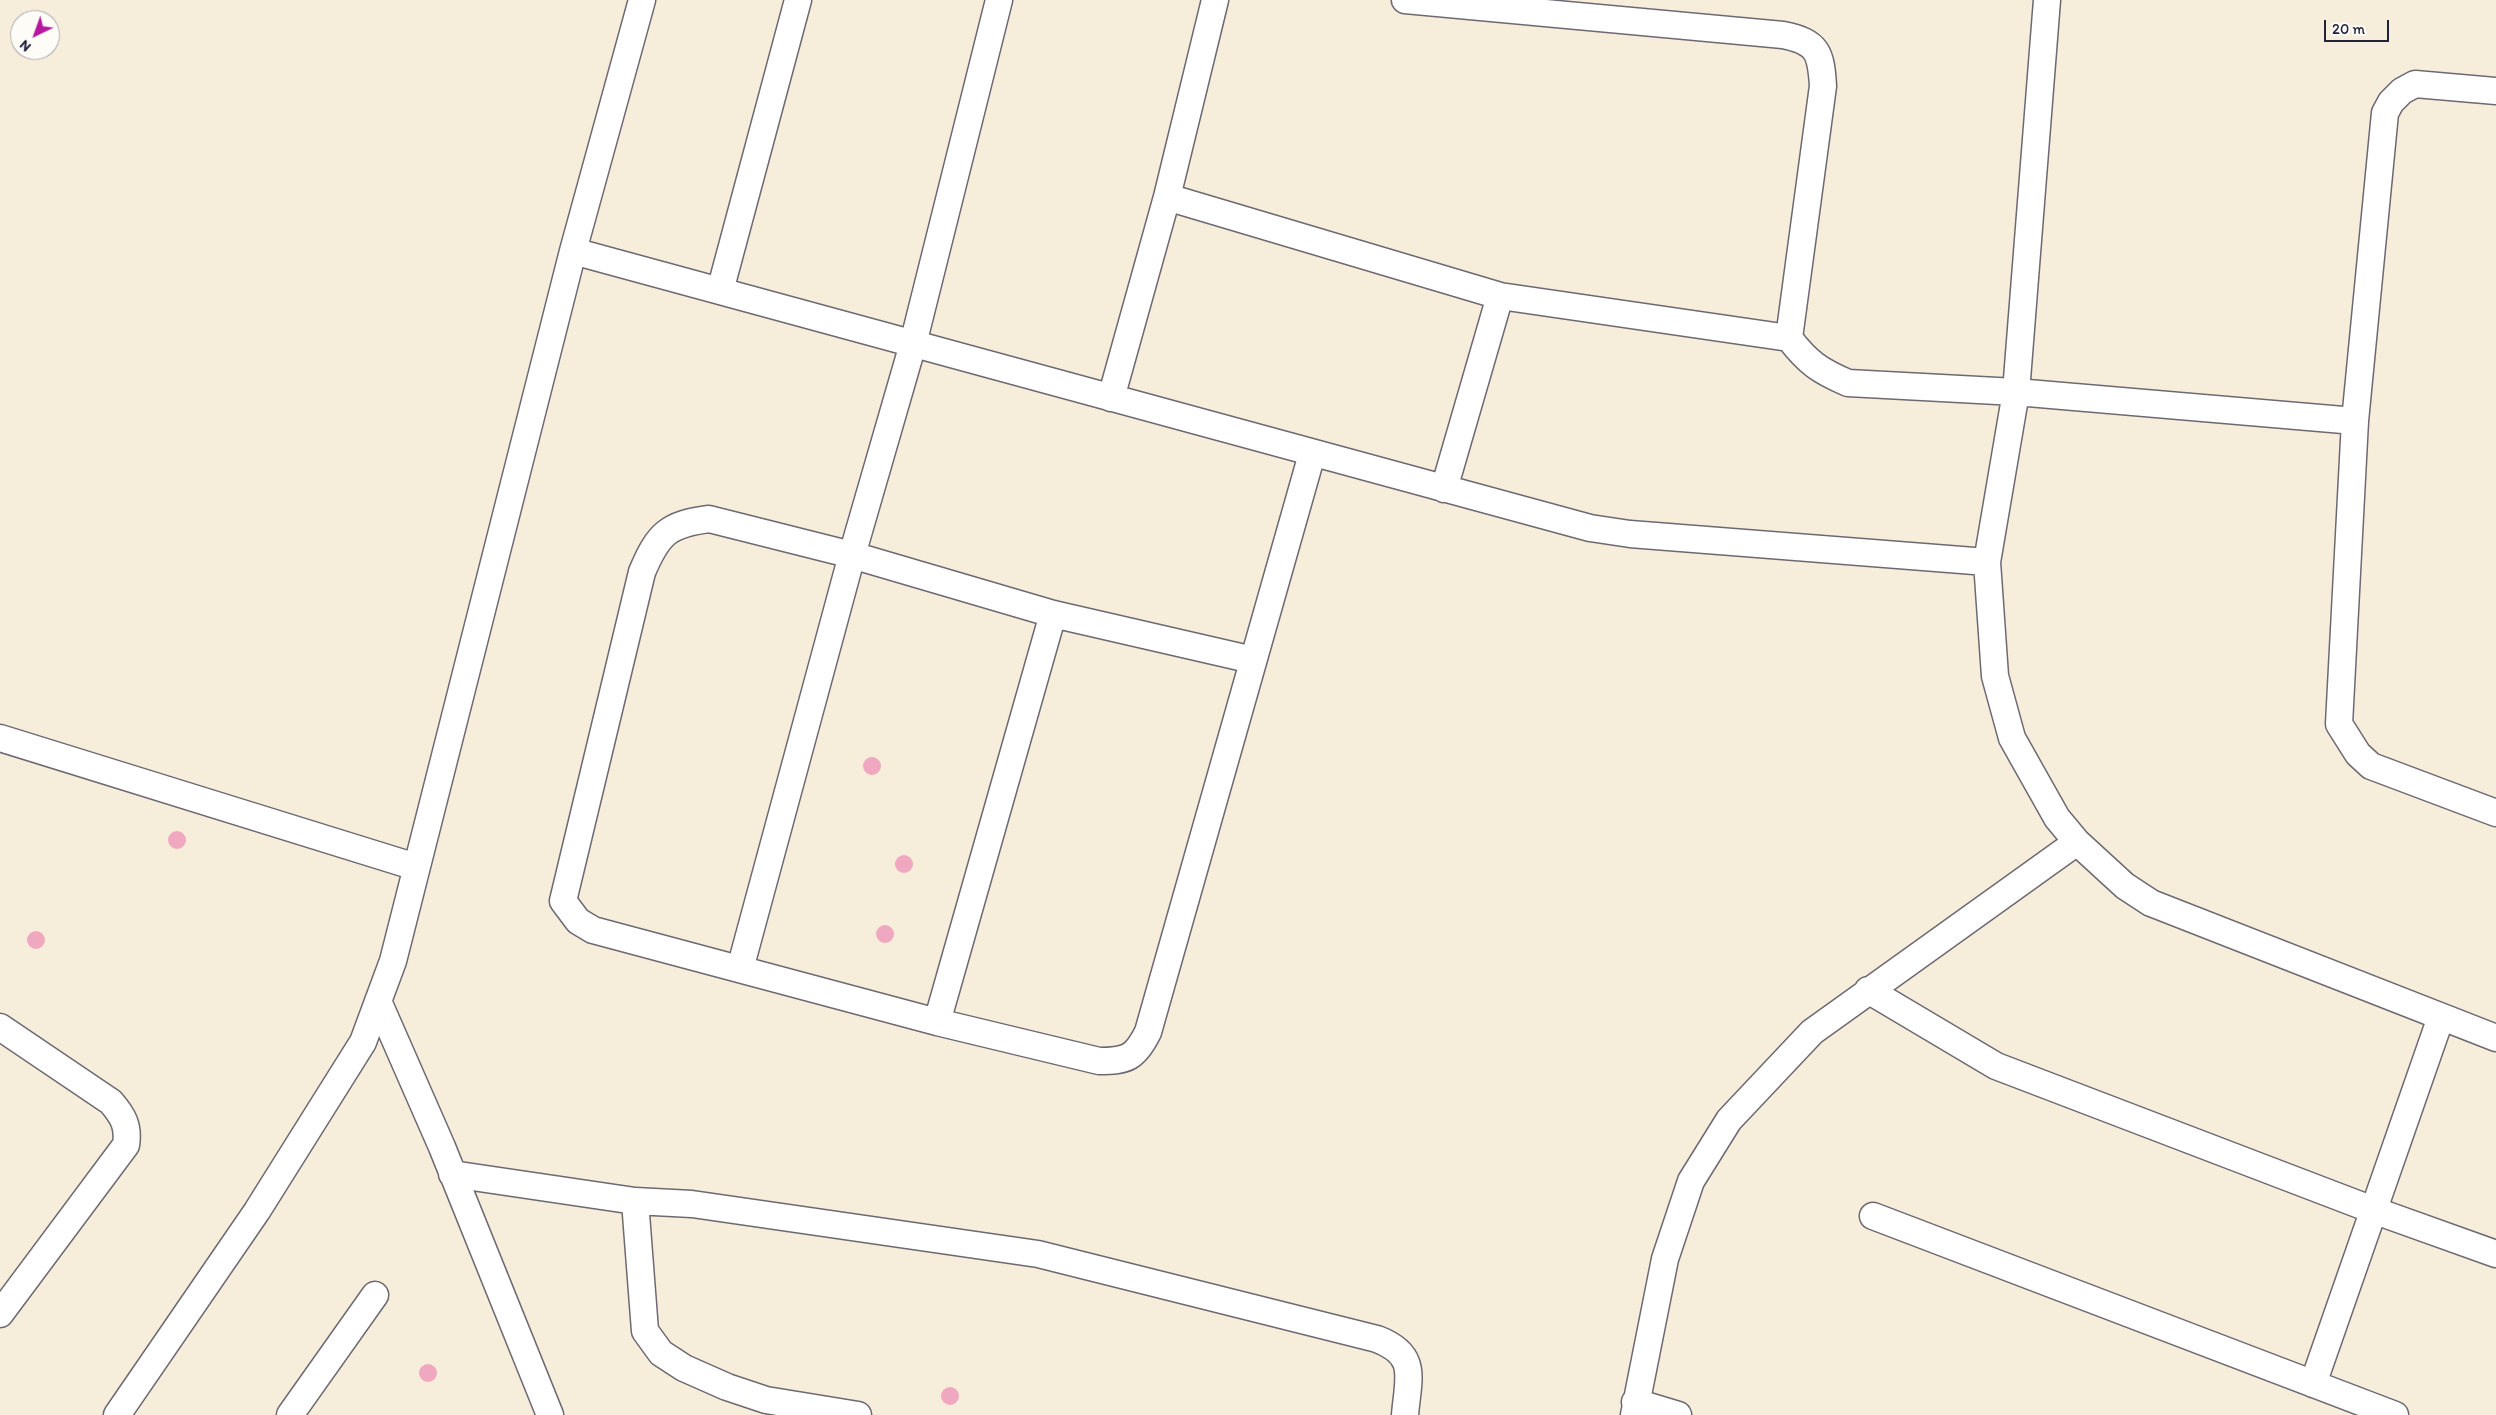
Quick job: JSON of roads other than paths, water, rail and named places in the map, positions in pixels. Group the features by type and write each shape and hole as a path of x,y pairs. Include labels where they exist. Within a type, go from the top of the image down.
{"street":[{"path":"116,1415 262,1202 363,1042 393,961 574,251 642,0"},
{"path":"720,291 798,0"},
{"path":"740,969 852,555 913,344 999,0"},
{"path":"1111,398 1167,197 1214,0"},
{"path":"1405,0 1783,35 1797,38 1812,45 1821,61 1823,86 1789,338"},
{"path":"2047,0 2016,392 1987,562 1996,676 2012,738 2057,818 2077,842 2125,886 2151,903 2496,1038"},
{"path":"2496,91 2415,84 2402,91 2390,102 2385,113 2355,421 2339,724 2358,754 2371,766 2496,813"},
{"path":"1167,197 1500,296 1789,338 1806,360 1824,373 1848,384 2016,392 2355,421"},
{"path":"574,251 1312,454 1590,528 1630,534 1987,562"},
{"path":"1444,489 1500,296"},
{"path":"1252,660 1053,614 852,555 709,519 688,522 672,529 653,545 642,572 564,901 578,921 593,930 937,1022 1099,1062 1121,1061 1132,1056 1148,1032 1312,454"},
{"path":"937,1022 1053,614"},
{"path":"0,738 416,867"},
{"path":"1678,1415 1635,1408 1665,1259 1691,1181 1729,1120 1812,1032 1868,990 2077,842"},
{"path":"1868,990 1996,1066 2373,1210 2496,1254"},
{"path":"378,1001 452,1174 550,1415"},
{"path":"2313,1384 2441,1017"},
{"path":"0,1027 111,1102 123,1116 128,1132 126,1145 0,1314"},
{"path":"452,1174 635,1200 683,1203 1038,1254 1377,1339 1390,1344 1401,1352 1406,1360 1408,1373 1405,1415"},
{"path":"635,1200 645,1331 661,1352 684,1368 727,1387 763,1407 858,1415"},
{"path":"1874,1216 2395,1415"},
{"path":"290,1415 375,1295"}]}
